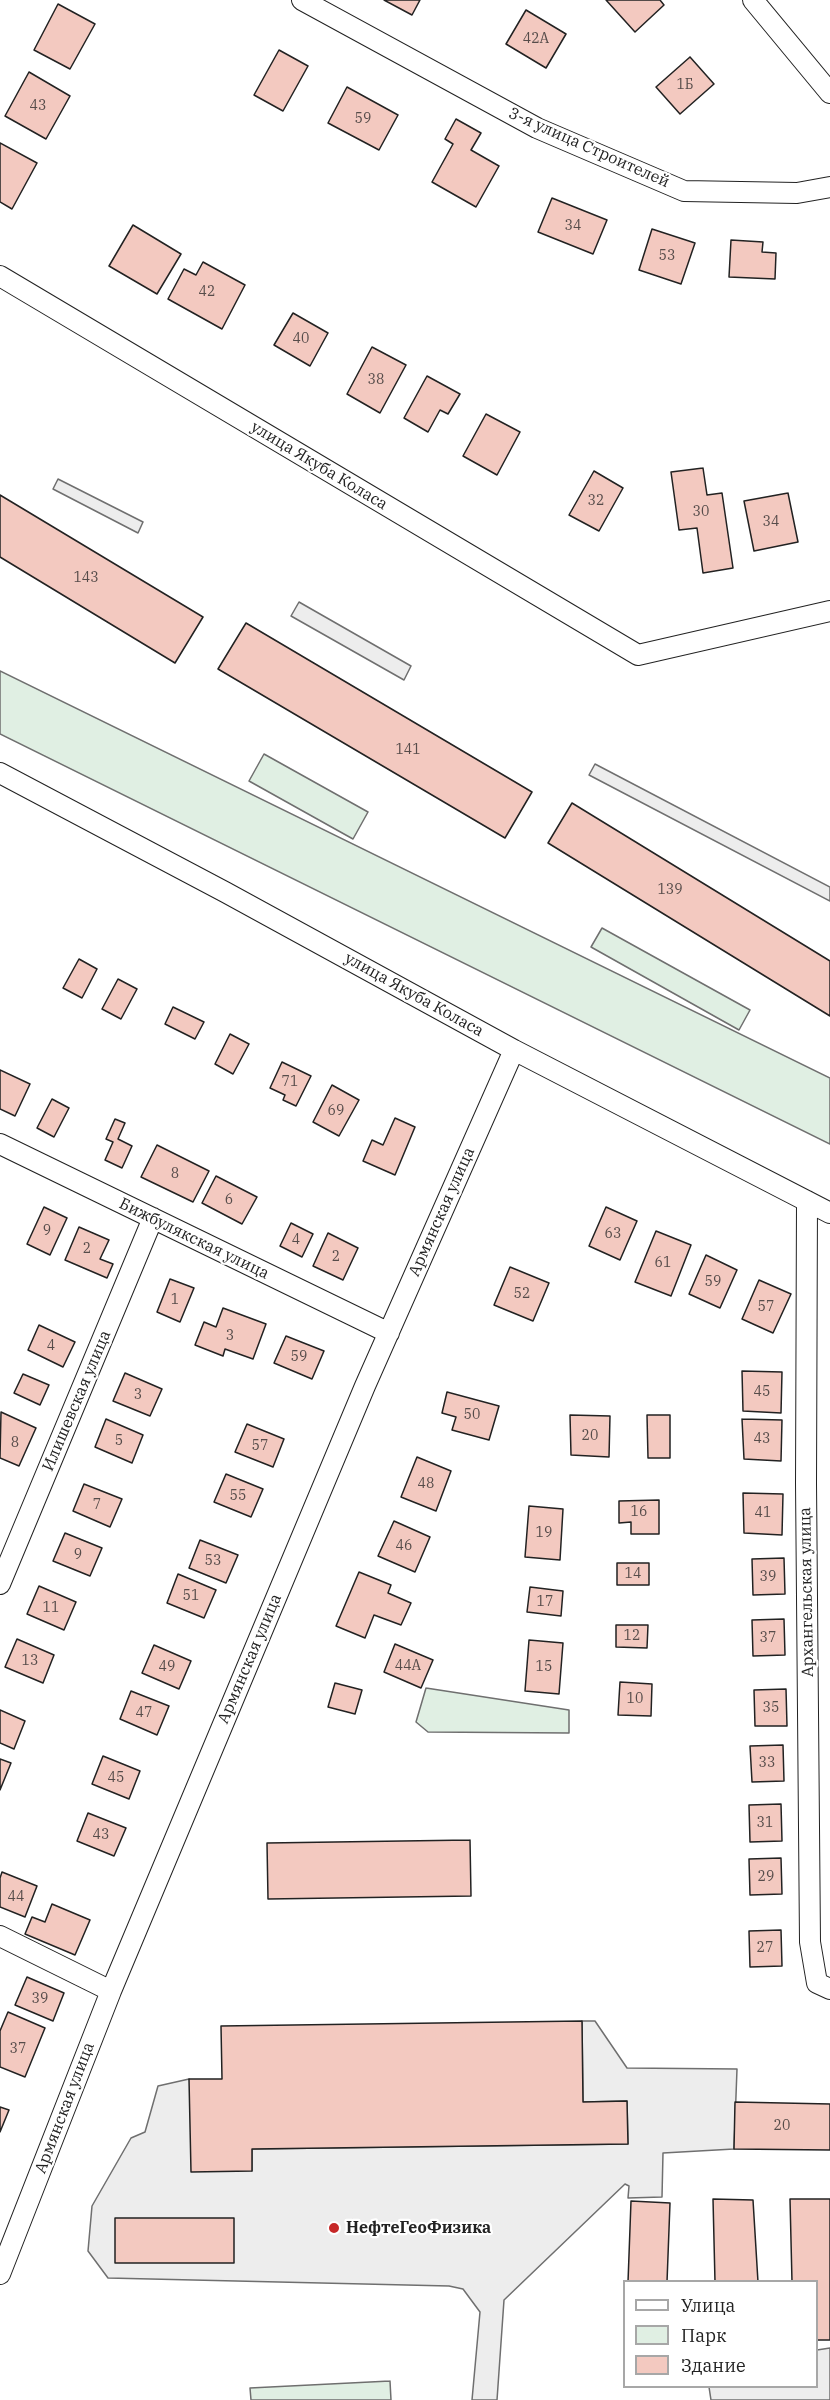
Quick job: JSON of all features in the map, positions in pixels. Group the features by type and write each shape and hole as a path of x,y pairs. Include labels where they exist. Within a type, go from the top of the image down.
{"street":[{"name":"3-я улица Строителей","path":"302,0 537,128 684,191 797,193 830,188"},
{"path":"753,0 830,93"},
{"name":"улица Якуба Коласа","path":"0,276 638,656 830,611"},
{"name":"улица Якуба Коласа","path":"0,773 225,892 514,1050 830,1213"},
{"name":"Армянская улица","path":"0,2274 111,1991 389,1333 514,1050"},
{"name":"Бижбулякская улица","path":"0,1144 389,1333"},
{"name":"Архангельская улица","path":"807,1201 806,1483 810,1942 823,1986"},
{"name":"Илишевская улица","path":"0,1584 153,1218"},
{"path":"0,1936 111,1991"}],"green space":[{"path":"0,671 830,1078 830,1144 0,734"},
{"path":"264,754 368,812 353,839 249,781"},
{"path":"602,928 750,1010 739,1030 591,947"},
{"path":"426,1688 569,1710 569,1733 428,1732 416,1722"},
{"path":"390,2381 391,2400 251,2400 250,2388"}],"shaded area":[{"path":"58,479 143,522 138,533 53,489"},
{"path":"299,602 411,666 404,680 291,616"},
{"path":"595,764 830,887 830,901 589,775"},
{"name":"НефтеГеоФизика","path":"582,2021 595,2021 627,2068 737,2069 734,2149 663,2153 662,2197 628,2198 629,2186 625,2184 504,2300 497,2400 472,2400 480,2312 463,2289 449,2286 108,2278 88,2251 92,2206 131,2138 145,2132 158,2086 189,2079 252,2171 252,2149 628,2144 627,2101 583,2102"},
{"path":"830,2348 830,2400 711,2400 709,2388 818,2388 818,2350"}],"building":[{"path":"384,0 420,0 412,15"},
{"path":"606,0 660,0 664,5 635,32"},
{"path":"58,4 95,24 70,69 34,50"},
{"path":"526,10 566,34 546,68 506,44"},
{"path":"279,50 308,66 283,111 254,95"},
{"path":"690,57 714,84 680,114 656,87"},
{"path":"29,72 70,96 46,139 5,116"},
{"path":"347,87 398,115 379,150 328,123"},
{"path":"456,119 481,133 471,150 499,166 476,207 432,182 453,144 445,139"},
{"path":"0,143 37,163 12,209 0,202"},
{"path":"552,198 607,220 593,254 538,232"},
{"path":"133,225 181,254 157,294 109,266"},
{"path":"652,229 695,243 681,284 639,270"},
{"path":"731,240 763,242 762,252 776,253 775,279 729,277"},
{"path":"203,262 245,285 222,329 168,299 184,269 196,275"},
{"path":"293,313 328,333 310,366 274,345"},
{"path":"372,347 406,365 380,413 347,394"},
{"path":"427,376 460,394 448,414 440,410 428,432 404,418"},
{"path":"486,414 520,432 497,475 463,456"},
{"path":"703,468 707,495 722,493 733,568 703,573 697,528 679,530 671,472"},
{"path":"594,471 623,488 599,531 569,515"},
{"path":"788,493 798,542 754,551 744,501"},
{"path":"0,495 203,617 175,663 0,557"},
{"path":"246,623 532,792 505,838 218,669"},
{"path":"572,803 830,961 830,1016 548,843"},
{"path":"79,959 97,969 82,998 63,988"},
{"path":"118,979 137,989 121,1019 102,1009"},
{"path":"173,1007 204,1022 195,1039 165,1024"},
{"path":"230,1034 249,1044 233,1074 215,1064"},
{"path":"282,1062 311,1076 296,1106 283,1100 285,1095 270,1088"},
{"path":"0,1070 30,1084 15,1116 0,1109"},
{"path":"332,1085 359,1100 339,1136 313,1122"},
{"path":"52,1099 69,1108 54,1137 37,1128"},
{"path":"395,1118 415,1127 395,1175 363,1161 372,1140 383,1145"},
{"path":"115,1119 125,1123 118,1139 132,1146 122,1168 105,1160 113,1142 106,1139"},
{"path":"157,1145 209,1171 193,1202 141,1177"},
{"path":"216,1176 257,1197 242,1224 202,1203"},
{"path":"44,1207 67,1218 50,1255 27,1244"},
{"path":"606,1207 637,1221 620,1260 589,1246"},
{"path":"291,1223 313,1234 302,1257 280,1246"},
{"path":"79,1227 109,1240 100,1259 113,1264 107,1278 65,1260"},
{"path":"656,1231 691,1245 671,1296 635,1282"},
{"path":"328,1233 358,1248 343,1280 313,1266"},
{"path":"706,1255 737,1270 720,1308 689,1294"},
{"path":"510,1267 549,1283 533,1321 494,1305"},
{"path":"170,1279 194,1288 180,1322 157,1312"},
{"path":"759,1280 791,1294 773,1333 742,1319"},
{"path":"223,1308 266,1324 253,1359 225,1349 223,1356 195,1345 204,1322 216,1327"},
{"path":"39,1325 75,1342 63,1367 28,1350"},
{"path":"286,1336 324,1351 312,1379 274,1363"},
{"path":"742,1371 782,1372 781,1413 743,1411"},
{"path":"125,1373 162,1389 150,1416 113,1401"},
{"path":"23,1374 49,1385 40,1405 14,1393"},
{"path":"447,1392 499,1406 489,1440 452,1430 456,1417 442,1413"},
{"path":"1,1412 36,1428 19,1466 0,1458"},
{"path":"570,1415 610,1416 609,1457 571,1455"},
{"path":"647,1415 670,1415 670,1458 648,1458"},
{"path":"106,1419 143,1435 132,1463 95,1447"},
{"path":"742,1419 782,1420 781,1461 744,1459"},
{"path":"247,1424 284,1439 273,1467 235,1452"},
{"path":"417,1457 451,1471 436,1511 401,1497"},
{"path":"226,1474 263,1489 251,1517 214,1502"},
{"path":"84,1484 122,1499 110,1527 73,1511"},
{"path":"743,1493 783,1494 782,1535 744,1533"},
{"path":"659,1500 659,1534 631,1534 631,1522 619,1523 619,1501"},
{"path":"529,1506 563,1509 560,1560 525,1557"},
{"path":"394,1521 430,1537 415,1572 378,1556"},
{"path":"65,1533 102,1548 90,1576 53,1561"},
{"path":"200,1540 238,1555 226,1583 189,1568"},
{"path":"784,1558 785,1594 753,1595 752,1559"},
{"path":"617,1563 649,1563 649,1585 617,1585"},
{"path":"359,1572 391,1585 388,1593 411,1603 401,1625 374,1615 365,1638 336,1626"},
{"path":"178,1574 216,1590 204,1618 167,1603"},
{"path":"39,1586 76,1602 64,1630 27,1614"},
{"path":"530,1587 563,1591 561,1616 527,1612"},
{"path":"784,1619 785,1655 753,1656 752,1620"},
{"path":"616,1625 648,1625 647,1648 616,1647"},
{"path":"17,1639 54,1655 43,1683 5,1667"},
{"path":"529,1640 563,1643 559,1694 525,1691"},
{"path":"395,1644 433,1660 421,1688 384,1672"},
{"path":"154,1645 191,1661 179,1689 142,1673"},
{"path":"620,1682 652,1684 651,1716 618,1715"},
{"path":"335,1683 362,1690 355,1714 328,1707"},
{"path":"786,1689 787,1726 755,1726 754,1690"},
{"path":"131,1691 169,1706 157,1735 120,1719"},
{"path":"0,1710 25,1721 14,1749 0,1743"},
{"path":"783,1745 784,1781 752,1782 750,1746"},
{"path":"103,1756 140,1771 129,1799 92,1784"},
{"path":"0,1759 11,1763 0,1790"},
{"path":"781,1804 782,1841 750,1842 749,1805"},
{"path":"88,1813 126,1828 114,1856 77,1841"},
{"path":"470,1840 471,1896 268,1899 267,1843"},
{"path":"781,1858 782,1894 750,1895 749,1859"},
{"path":"2,1872 37,1886 25,1917 0,1907"},
{"path":"52,1904 90,1920 75,1955 25,1934 32,1917 45,1922"},
{"path":"781,1930 782,1966 750,1967 749,1931"},
{"path":"27,1977 64,1993 53,2021 15,2005"},
{"path":"8,2012 45,2028 25,2077 0,2067 0,2031"},
{"path":"582,2021 583,2102 627,2101 628,2144 252,2149 252,2171 191,2172 189,2079 222,2079 221,2026"},
{"path":"735,2102 830,2104 830,2150 734,2149"},
{"path":"0,2107 9,2110 0,2132"},
{"path":"713,2199 753,2200 758,2280 715,2280"},
{"path":"790,2199 830,2199 830,2340 818,2340 818,2280 792,2280"},
{"path":"631,2201 670,2203 667,2280 628,2280"},
{"path":"115,2218 234,2218 234,2263 115,2263"}],"place":[{"name":"НефтеГеоФизика","path":"334,2228"}]}
